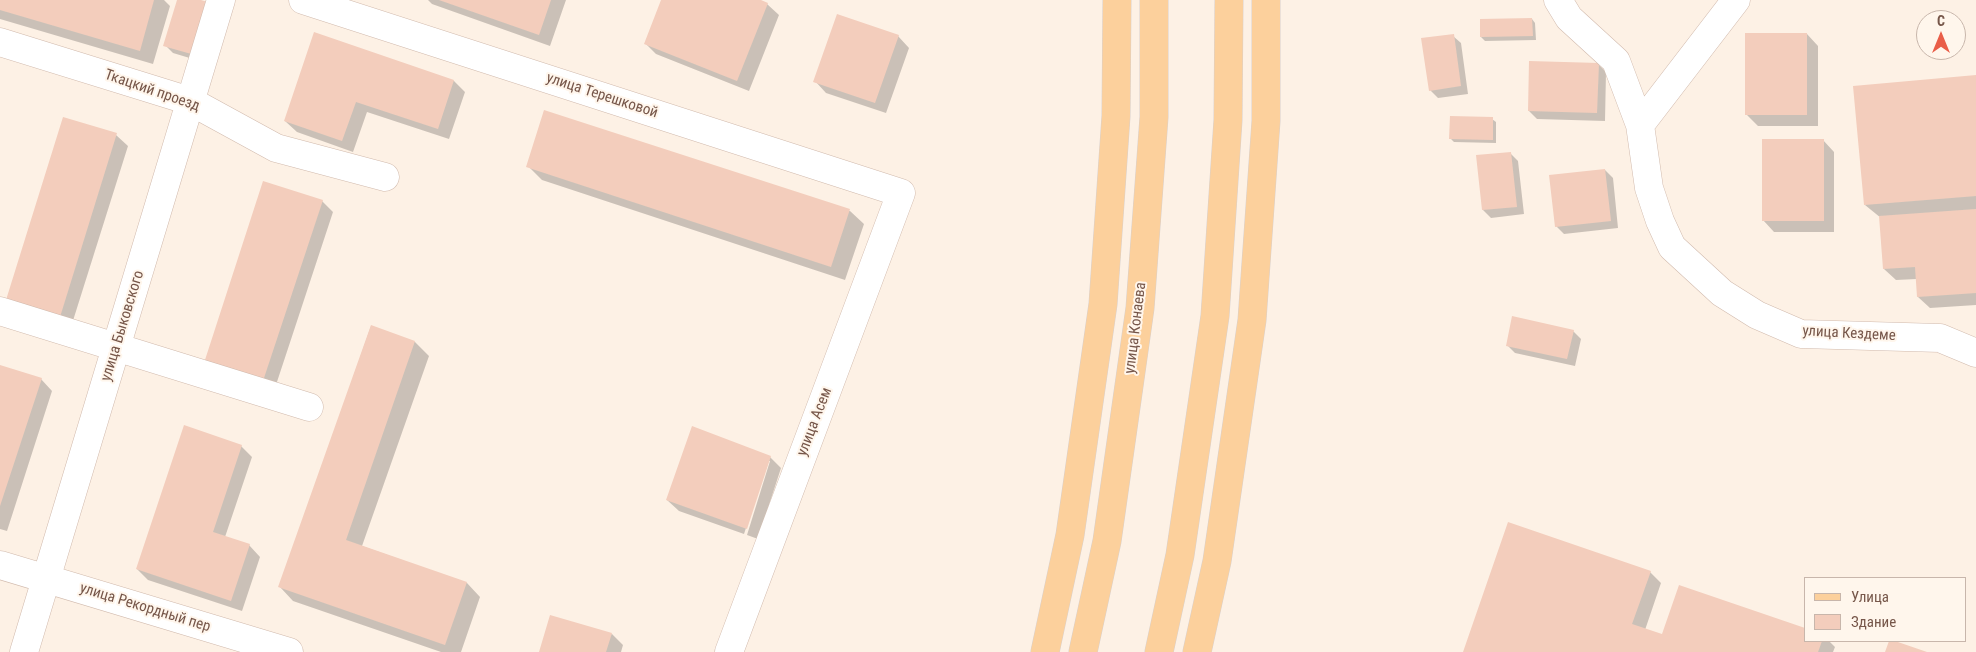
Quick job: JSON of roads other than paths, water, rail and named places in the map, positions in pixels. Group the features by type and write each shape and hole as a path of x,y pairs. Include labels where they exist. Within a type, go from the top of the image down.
{"main road":[{"path":"1045,652 1070,535 1103,304 1116,116 1117,0"},
{"name":"улица Конаева","path":"1083,652 1107,541 1140,308 1154,117 1154,0"},
{"path":"1159,652 1180,555 1214,316 1228,120 1229,0"},
{"path":"1197,652 1217,561 1252,320 1266,121 1266,0"}],"street":[{"name":"улица Быковского","path":"24,652 221,0"},
{"name":"улица Терешковой","path":"303,0 901,193"},
{"name":"улица Кездеме","path":"1558,0 1569,18 1616,61 1640,125 1649,188 1672,247 1722,293 1757,315 1801,334 1940,338 1976,353"},
{"path":"1640,125 1736,0"},
{"name":"Ткацкий проезд","path":"0,42 190,101 276,148 385,177"},
{"name":"улица Асем","path":"729,652 901,193"},
{"path":"0,311 309,407"},
{"name":"улица Рекордный пер","path":"0,565 47,577 289,652"}]}
